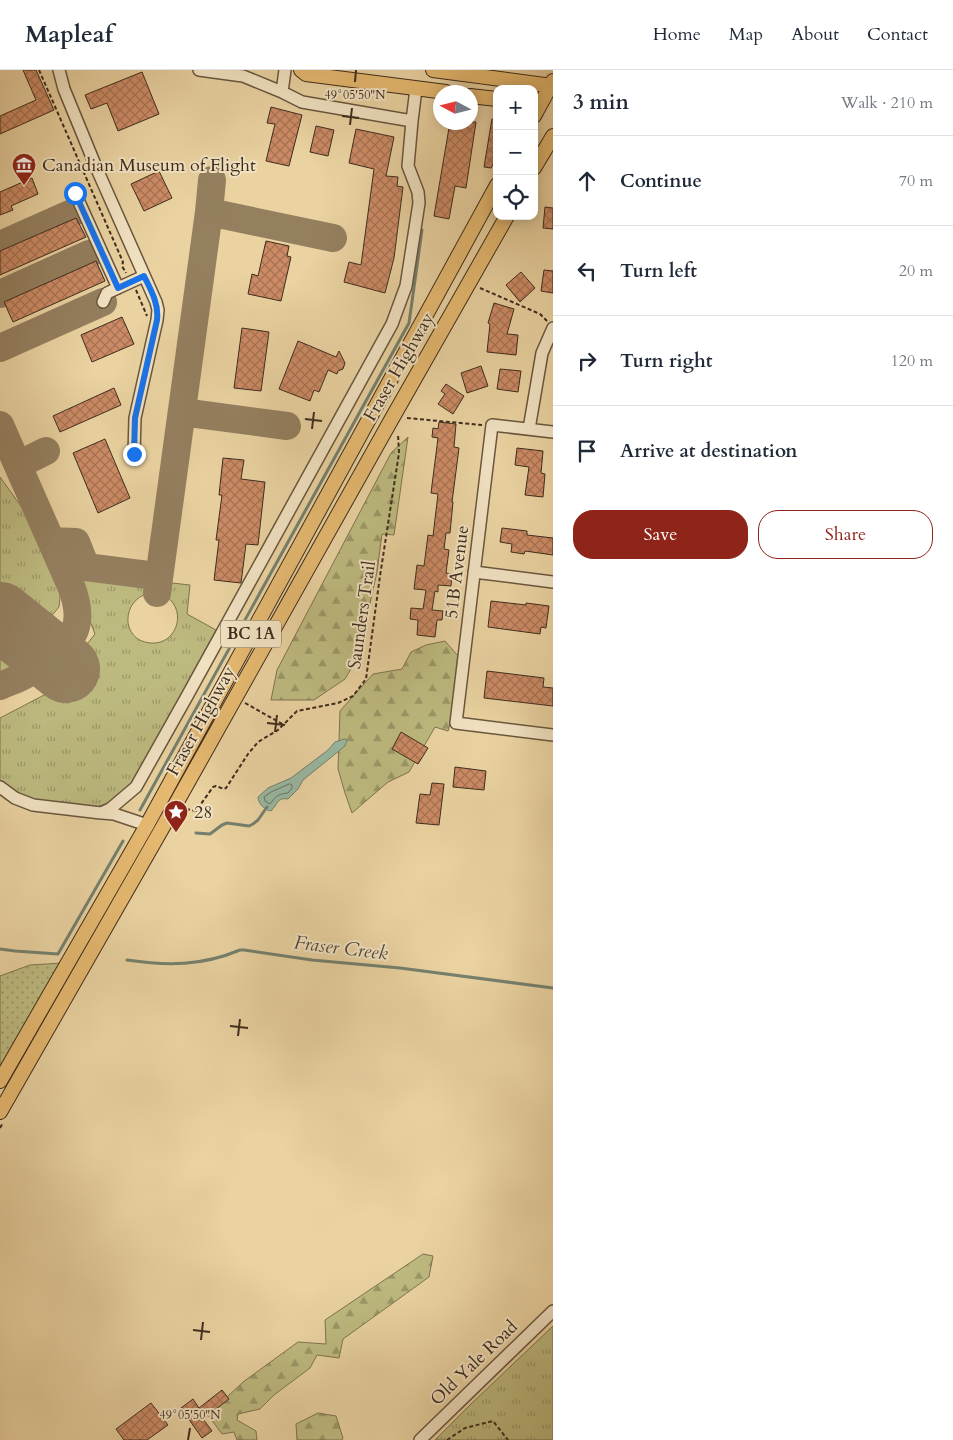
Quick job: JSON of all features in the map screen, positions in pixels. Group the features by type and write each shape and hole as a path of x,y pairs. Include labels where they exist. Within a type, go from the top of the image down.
{"main road":[{"path":"301,70 306,74 433,91"},
{"path":"433,70 552,84 540,108"},
{"path":"478,97 493,99"},
{"path":"538,161 553,136"},
{"name":"Fraser Highway","path":"0,1081 147,825 493,192"},
{"name":"Fraser Highway","path":"0,1112 505,220"}],"street":[{"path":"199,70 243,76 302,102 412,121"},
{"path":"282,92 285,70"},
{"path":"61,71 64,89 158,310 135,418 134,454"},
{"path":"101,812 110,809 136,787 392,324 406,286 419,203 418,192 408,166 416,89"},
{"path":"75,193 118,288"},
{"path":"103,302 107,292 144,276"},
{"path":"529,429 542,353 550,325"},
{"path":"492,425 553,432"},
{"name":"51B Avenue","path":"492,425 456,723 553,735"},
{"path":"474,572 553,582"},
{"path":"0,787 15,798 33,805 114,814 147,825"},
{"name":"Old Yale Road","path":"420,1440 553,1310"}],"path":[{"path":"39,70 123,262 124,272 132,282 150,322"},
{"path":"476,286 540,314 550,325"},
{"path":"407,417 492,425"},
{"name":"Saunders Trail","path":"184,808 196,811 213,787 226,788 258,742 278,730 297,711 338,703 353,696 366,679 399,453 398,434 394,432"},
{"path":"243,702 284,725"},
{"path":"447,1440 465,1428 493,1421 508,1440"}],"green space":[{"path":"408,437 394,535 382,534 377,572 358,657 345,679 314,700 271,700 277,670 391,453"},
{"path":"0,477 33,523 61,587 59,607 49,619 33,621 0,594"},
{"path":"80,572 151,583 150,593 140,597 129,611 129,627 133,635 140,640 150,643 160,642 174,632 177,624 177,615 170,599 161,594 163,582 190,585 187,614 216,630 132,785 112,802 94,808 37,804 0,784 0,718 48,693 95,634 73,578"},
{"path":"0,638 11,650 14,666 0,679"},
{"path":"445,641 458,656 451,721 448,731 435,727 409,772 388,782 352,813 338,769 340,711 373,674 402,669 411,652 426,645"},
{"path":"63,963 0,1080 0,976 30,965"},
{"path":"423,1254 433,1256 429,1277 343,1339 339,1358 317,1355 310,1368 274,1395 260,1409 238,1414 237,1420 256,1431 257,1440 237,1440 234,1432 222,1434 208,1415 243,1382 298,1342 326,1344 325,1320"},
{"path":"553,1326 553,1440 435,1440 472,1403"},
{"path":"318,1413 336,1416 342,1440 297,1440 296,1424"}],"water":[{"path":"347,740 345,746 303,780 298,789 288,799 280,800 271,811 262,806 258,797 268,788 291,778 328,750 335,742"}],"building":[{"path":"23,70 36,70 54,110 0,134 0,116 36,100"},
{"path":"142,72 159,114 118,131 107,103 91,109 85,95"},
{"path":"271,107 302,115 289,166 266,161 275,124 267,123"},
{"path":"493,119 493,164 491,168 484,167"},
{"path":"316,126 334,130 328,156 310,152"},
{"path":"356,129 394,137 386,176 398,177 397,186 403,187 394,258 385,293 344,282 349,262 361,265 374,169 349,163"},
{"path":"449,130 475,130 466,188 455,186 449,219 434,216"},
{"path":"159,171 172,198 144,211 131,184"},
{"path":"32,178 38,194 11,206 13,210 0,215 0,192"},
{"path":"545,207 553,208 553,229 543,228"},
{"path":"76,218 86,237 0,275 0,251"},
{"path":"266,241 289,246 287,256 291,257 281,301 248,294 252,274 258,276"},
{"path":"96,261 105,281 13,322 4,302"},
{"path":"544,270 553,271 553,293 541,291"},
{"path":"521,272 535,288 520,302 506,285"},
{"path":"494,303 514,309 507,334 518,335 516,355 487,352 490,324 488,323"},
{"path":"122,317 134,344 92,362 81,335"},
{"path":"242,328 269,332 261,391 234,388"},
{"path":"298,341 336,357 339,351 345,363 343,369 338,371 337,374 328,370 319,392 314,390 310,401 279,389"},
{"path":"481,366 488,386 467,393 461,373"},
{"path":"500,369 521,371 518,392 497,389"},
{"path":"446,384 464,396 453,414 438,404 445,394 441,391"},
{"path":"114,388 121,405 60,432 53,416"},
{"path":"439,422 456,424 454,447 459,448 450,533 446,533 444,549 449,550 446,573 452,574 451,586 438,585 438,592 435,591 432,610 443,611 442,620 437,620 435,637 417,635 418,620 410,619 411,608 423,609 426,590 414,589 417,565 424,566 428,535 433,536 438,494 431,493 438,438 432,437 433,428 438,429"},
{"path":"105,439 130,498 98,513 73,453"},
{"path":"517,448 543,451 541,473 545,474 543,497 525,495 529,467 515,465"},
{"path":"223,458 244,460 241,479 265,482 258,545 246,544 241,583 214,580 219,540 216,540 222,495 219,495"},
{"path":"502,528 527,531 527,535 553,538 553,555 525,551 524,554 511,552 512,544 500,542"},
{"path":"491,601 549,606 546,628 541,627 540,634 488,627"},
{"path":"487,671 544,678 543,687 553,688 553,706 484,698"},
{"path":"401,732 428,748 418,764 392,749"},
{"path":"455,767 486,771 484,790 453,787"},
{"path":"432,783 444,784 439,825 416,823 420,794 430,795"},
{"path":"222,1390 229,1399 203,1419 212,1431 202,1438 181,1408 193,1399 199,1408"},
{"path":"151,1403 168,1425 147,1440 124,1440 116,1429"}],"waterway":[{"path":"140,810 409,323 422,230"},
{"path":"196,833 210,834 227,823 249,826 258,820 267,807"},
{"path":"0,949 58,954 123,841"},
{"name":"Fraser Creek","path":"127,960 170,964 198,962 244,950 312,960 400,968 553,988"}],"taxiway":[{"path":"157,593 212,180"},
{"path":"209,212 333,238"},
{"path":"0,245 72,213"},
{"path":"0,294 89,254"},
{"path":"0,348 103,302"},
{"path":"182,412 287,426"},
{"path":"0,425 76,601 76,625 69,639 55,647 41,645 32,641"},
{"path":"18,465 46,451"},
{"path":"51,541 76,542 86,567 156,576 160,569"},
{"path":"0,686 25,675 36,666 38,659 37,651 32,641"}],"runway":[{"path":"0,616 66,669"}],"place":[{"name":"Canadian Museum of Flight","path":"24,186"},
{"name":"28","path":"176,833"}],"route":[{"path":"75,193 118,288 144,276 158,310 135,418 134,454"}]}
